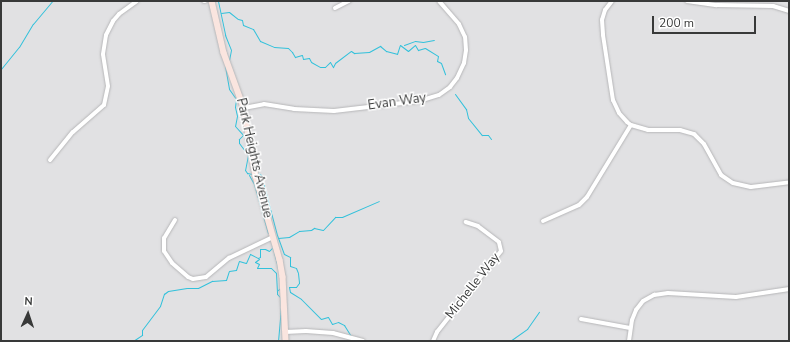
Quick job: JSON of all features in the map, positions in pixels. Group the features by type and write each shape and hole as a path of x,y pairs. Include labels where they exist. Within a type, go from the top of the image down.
{"main road":[{"name":"Park Heights Avenue","path":"212,1 224,53 244,108 256,176 283,277 286,341"}],"street":[{"path":"50,160 73,132 104,105 108,86 103,54 106,35 116,18 136,1"},
{"path":"335,8 349,1"},
{"name":"Evan Way","path":"244,108 264,104 294,109 334,111 419,101 439,95 450,87 457,78 464,63 466,50 465,37 459,24 439,1"},
{"path":"612,1 602,20 610,78 616,108 631,125 648,130 680,130 694,134 704,144 721,175 733,183 751,188 789,182"},
{"path":"688,1 717,5 773,6 789,11"},
{"path":"543,221 579,205 587,197 631,125"},
{"path":"175,220 164,238 164,251 172,263 188,277 193,279 206,277 229,258 273,237"},
{"name":"Michelle Way","path":"433,341 437,332 501,251 499,242 478,226 466,222"},
{"path":"629,341 630,328 638,306 648,298 658,294 736,297 789,290"},
{"path":"581,319 630,328"},
{"path":"285,332 306,331 348,336 363,341"}],"waterway":[{"path":"1,69 19,47 33,24 52,1"},
{"path":"218,1 225,35 231,50 229,60"},
{"path":"221,13 229,12 238,19 242,20 243,25 253,29 260,41 274,47 288,48 295,57 302,55 303,59 309,58 311,62 320,67 325,67 330,62 333,67 335,63 351,51 354,53 369,52 380,46 386,51 397,54 400,45 408,51 415,45 418,50 425,48 438,56 437,61 441,63 445,74"},
{"path":"404,45 415,41 423,42 434,40"},
{"path":"225,66 229,89 236,99 235,107 237,116 235,126 243,135 239,139 239,143 248,155 245,170 247,173 252,174"},
{"path":"455,94 466,109 468,118 482,135 488,135 491,139"},
{"path":"258,173 261,175 277,235 284,254 290,257 290,266 296,268 298,273 299,283 296,287 289,287 290,292 301,299 321,319 328,317 332,324 338,322 344,325 351,336"},
{"path":"249,175 254,184 268,233"},
{"path":"278,238 289,237 299,231 311,230 314,228 323,230 335,217 342,217 379,201"},
{"path":"272,244 280,277 280,288 278,290"},
{"path":"133,341 142,335 142,330 160,306 164,294 168,291 198,288 212,281 226,280 229,271 236,270 239,261 246,263 250,254 258,258 260,257 260,249 269,251 272,248"},
{"path":"259,259 255,262 259,264 257,268 271,268 276,273 277,294 280,297 281,307 278,341"},
{"path":"510,341 527,329 539,312"}]}
